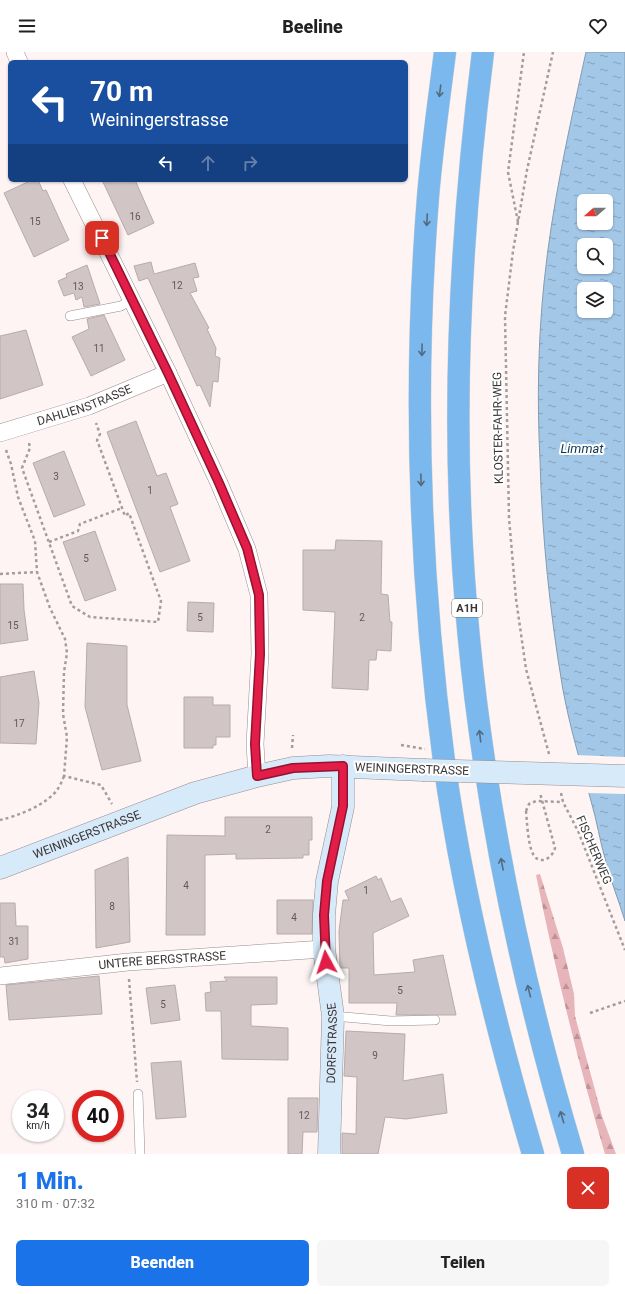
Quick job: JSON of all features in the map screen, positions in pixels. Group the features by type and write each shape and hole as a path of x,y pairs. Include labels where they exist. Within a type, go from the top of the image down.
{"highway":[{"path":"445,52 428,197 422,322 421,490 426,592 444,762 468,897 504,1055 533,1154"},
{"name":"A1H","path":"483,52 466,209 459,370 460,506 471,656 488,789 508,896 526,983 573,1154"}],"main road":[{"name":"WEININGERSTRASSE","path":"0,868 196,793 257,776 293,768 343,766 405,770 625,776"},
{"name":"DORFSTRASSE","path":"329,1154 333,1016 324,949 327,881 343,806 343,766"}],"street":[{"path":"73,182 168,373 219,483 247,548 259,595 260,654 255,744 257,776"},
{"name":"DAHLIENSTRASSE","path":"2,439 24,425 89,406 168,373"},
{"name":"UNTERE BERGSTRASSE","path":"0,976 128,962 324,949"}],"lane":[{"path":"70,316 121,306 132,300"},
{"path":"333,1016 390,1021 435,1020"},
{"path":"138,1094 140,1154"}],"path":[{"path":"518,223 508,172 524,52"},
{"name":"KLOSTER-FAHR-WEG","path":"550,757 526,669 516,599 509,518 505,316 527,170 553,52"},
{"path":"24,425 30,448 22,468 72,606 90,617 158,622 161,601 129,514 125,516 122,508 97,440 100,434 89,406"},
{"path":"0,820 12,818 35,807 56,791 64,776 67,737 63,714 66,653 65,639 50,608 37,572 35,542 18,497 11,464 2,439"},
{"path":"49,542 78,532 80,524 122,508"},
{"path":"0,574 37,572"},
{"path":"292,735 292,749"},
{"path":"64,776 101,785 113,804 118,802"},
{"path":"540,791 555,848 554,852 548,859 542,860 536,858 532,852 526,811 528,804 536,801 563,802 559,787"},
{"name":"FISCHERWEG","path":"563,802 578,832 625,950"},
{"path":"128,962 138,1094"},
{"path":"590,1014 625,1000"}],"green space":[{"path":"540,874 563,948 574,994 575,1016 602,1116 616,1154 605,1154 586,1085 543,910 536,875"}],"water":[{"name":"Limmat","path":"586,52 625,52 625,921 610,877 572,732 563,690 547,575 541,489 539,416 540,327 547,254 567,138"}],"pier":[{"path":"575,755 625,757 625,794 586,793"}],"building":[{"path":"28,182 39,182 43,191 46,190 69,240 34,257 4,193"},
{"path":"103,182 136,182 154,223 128,235"},
{"path":"151,262 154,274 195,263 199,277 193,278 197,291 190,293 209,328 207,329 216,348 215,356 220,358 218,382 213,381 210,407 200,385 197,386 148,278 139,281 134,266"},
{"path":"87,265 100,304 84,307 82,297 76,300 74,293 64,296 58,281 67,277 66,274"},
{"path":"104,315 125,360 91,376 72,337 89,329 87,319"},
{"path":"26,330 43,385 0,399 0,336"},
{"path":"136,421 157,476 166,473 178,504 170,507 190,561 160,572 107,432"},
{"path":"64,451 85,505 54,517 33,463"},
{"path":"95,531 116,590 85,601 63,542"},
{"path":"336,540 382,541 381,594 388,595 390,622 392,622 391,651 377,650 376,660 369,660 368,690 332,688 335,612 303,610 303,550 335,550"},
{"path":"0,584 23,584 24,610 28,640 0,644"},
{"path":"188,602 214,603 213,632 187,631"},
{"path":"87,643 127,646 127,705 141,761 102,770 85,707"},
{"path":"34,671 39,703 36,744 0,743 0,677"},
{"path":"184,697 213,697 213,705 230,705 230,737 216,737 216,745 213,745 213,748 184,748"},
{"path":"225,817 312,817 312,840 309,840 309,855 303,855 303,858 236,859 236,854 205,855 205,935 166,935 167,835 225,836"},
{"path":"128,857 130,942 96,948 95,870"},
{"path":"376,876 378,880 381,878 391,902 401,898 409,916 373,933 374,975 415,972 413,960 443,955 456,1015 396,1015 397,1003 349,1003 349,968 340,968 339,931 343,900 349,900 345,891"},
{"path":"277,900 313,900 312,934 277,934"},
{"path":"0,903 15,903 16,926 28,926 28,959 5,963 4,957 0,957"},
{"path":"99,976 102,1014 9,1020 6,985"},
{"path":"224,977 277,977 277,1004 251,1005 251,1026 288,1028 288,1060 222,1059 221,1011 206,1011 205,993 211,992 210,982 227,981"},
{"path":"175,985 180,1020 151,1024 146,988"},
{"path":"346,1031 405,1034 403,1081 443,1074 447,1113 406,1119 385,1117 378,1154 342,1154 342,1133 356,1134 357,1077 344,1076"},
{"path":"181,1061 186,1117 156,1119 151,1063"},
{"path":"288,1098 318,1098 317,1132 303,1132 302,1154 288,1154"}],"route":[{"path":"102,238 168,373 219,483 247,548 259,595 260,654 255,744 257,776 293,768 343,766 343,806 327,881 324,915 324,949 326,962"}]}
